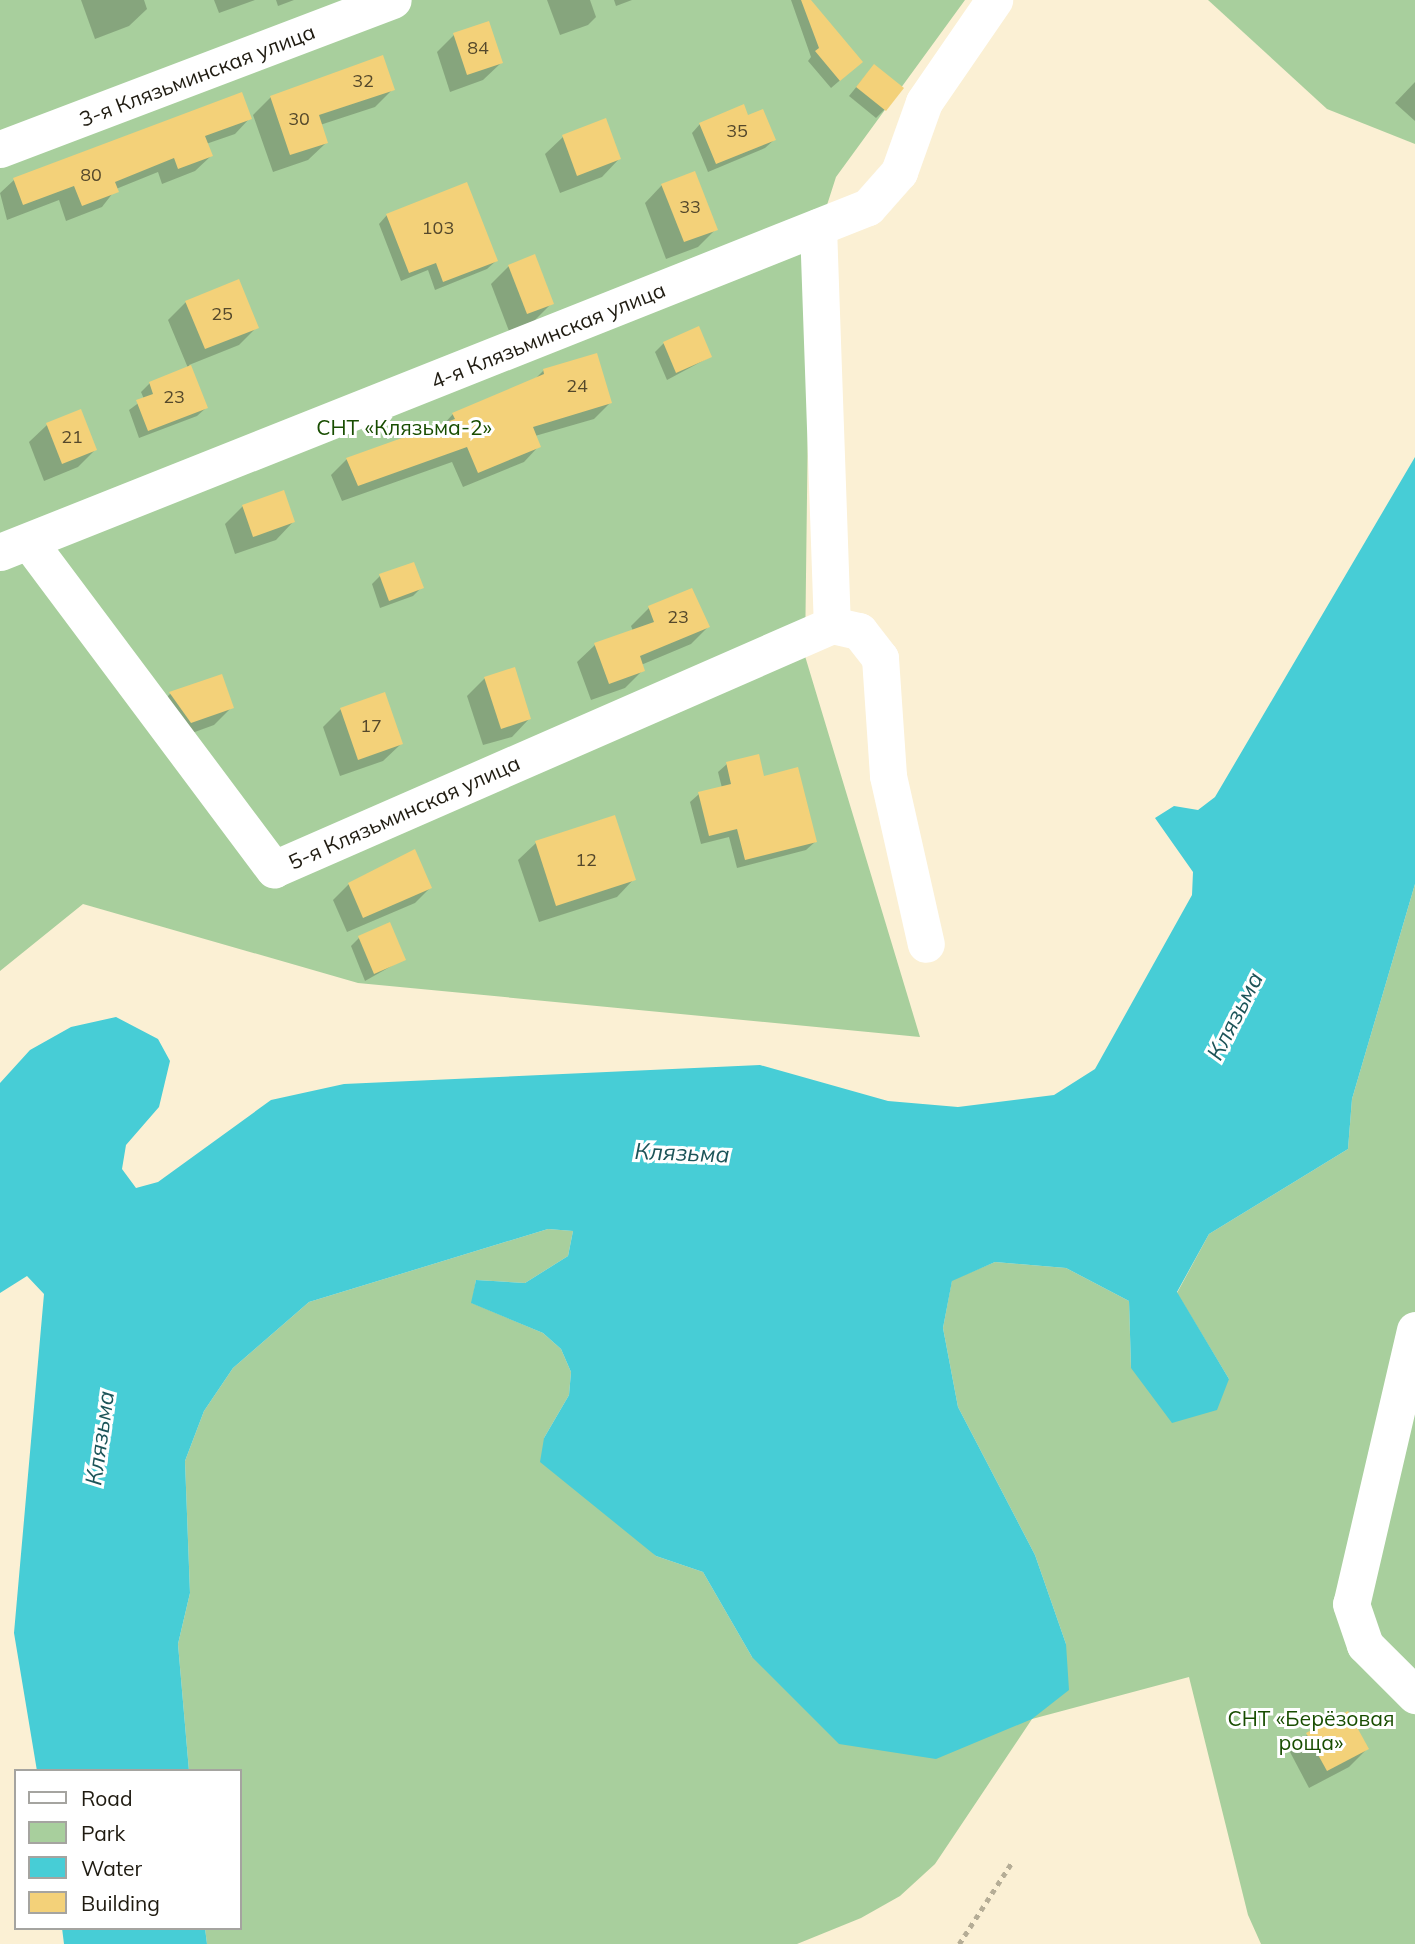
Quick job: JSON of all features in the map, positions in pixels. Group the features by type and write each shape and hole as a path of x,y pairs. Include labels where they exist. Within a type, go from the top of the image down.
{"street":[{"name":"3-я Клязьминская улица","path":"0,149 393,0"},
{"name":"4-я Клязьминская улица","path":"15,547 869,207 899,172 923,102 994,0"},
{"path":"818,227 832,625 859,631 880,659 888,776 926,944"},
{"name":"5-я Клязьминская улица","path":"15,547 274,869 832,625"},
{"path":"1414,1335 1351,1604 1365,1645 1415,1695"}],"path":[{"path":"959,1944 1012,1862"}],"green space":[{"name":"СНТ «Клязьма-2»","path":"0,0 965,0 836,177 810,258 805,656 920,1037 358,983 83,904 0,971"},
{"path":"1208,0 1415,0 1415,144 1327,109"},
{"name":"СНТ «Берёзовая роща»","path":"1415,884 1415,1944 1261,1944 1248,1915 1189,1677 1032,1719 935,1864 900,1896 861,1918 797,1944 207,1944 205,1930 242,1930 242,1769 189,1769 178,1644 190,1593 185,1461 204,1411 233,1368 309,1302 548,1229 573,1231 568,1256 525,1283 476,1280 472,1303 543,1333 561,1349 571,1372 569,1395 544,1438 656,1556 703,1572 752,1657 1066,1644 1035,1555 958,1407 943,1328 952,1280 995,1262 1066,1268 1129,1301 1131,1368 1229,1379 1177,1293 1209,1234 1348,1149 1352,1099"}],"water":[{"name":"Клязьма","path":"1415,457 1415,884 1352,1099 1348,1149 1209,1234 1177,1292 1229,1379 1217,1410 1172,1423 1131,1368 1129,1301 1066,1268 995,1262 952,1281 943,1328 958,1407 1035,1555 1066,1644 1069,1690 1032,1719 936,1759 839,1744 752,1657 703,1572 656,1556 540,1462 544,1438 569,1395 571,1372 561,1349 543,1333 471,1303 476,1280 525,1283 568,1256 573,1231 548,1229 309,1302 233,1368 204,1411 185,1461 190,1593 178,1644 189,1769 37,1769 14,1633 44,1294 27,1276 0,1293 0,1083 30,1050 71,1027 116,1017 158,1039 170,1061 159,1107 126,1145 122,1169 136,1188 158,1182 271,1100 344,1084 760,1065 888,1101 958,1107 1054,1095 1095,1069 1192,895 1193,872 1155,818 1174,806 1198,810 1215,797"},
{"path":"62,1930 205,1930 207,1944 64,1944"}],"building":[{"path":"801,0 811,0 863,62 840,81 815,51 819,48"},
{"path":"489,21 503,63 467,75 453,33"},
{"path":"383,55 395,90 319,115 328,143 290,155 270,96"},
{"path":"874,64 904,88 886,111 856,87"},
{"path":"242,92 252,119 205,136 213,156 178,169 174,158 115,182 119,192 82,206 74,186 23,205 13,178"},
{"path":"744,104 748,115 763,109 776,140 716,164 699,123"},
{"path":"606,118 621,159 577,176 562,135"},
{"path":"695,171 718,230 684,242 661,184"},
{"path":"467,182 498,261 443,282 436,263 409,273 386,214"},
{"path":"535,254 554,304 527,314 508,265"},
{"path":"239,279 259,328 205,349 185,301"},
{"path":"699,326 712,357 676,373 663,342"},
{"path":"597,353 612,403 533,427 541,447 478,473 467,447 358,486 346,458 455,419 452,413 544,374 543,369"},
{"path":"191,365 208,408 148,431 136,400 153,394 149,382"},
{"path":"81,409 97,450 62,464 46,423"},
{"path":"284,490 295,522 253,537 242,505"},
{"path":"414,562 424,588 389,601 379,574"},
{"path":"692,588 710,627 640,656 645,671 609,684 594,643 654,622 648,606"},
{"path":"515,667 531,719 501,729 484,677"},
{"path":"222,674 234,708 191,723 169,692"},
{"path":"385,692 403,744 358,760 340,708"},
{"path":"759,754 764,776 798,767 817,842 745,860 737,829 709,836 698,792 731,784 726,762"},
{"path":"615,815 636,880 556,906 535,841"},
{"path":"415,849 432,888 363,918 348,883"},
{"path":"390,922 406,960 374,974 358,936"},
{"path":"1348,1711 1369,1749 1327,1771 1306,1733"}]}
